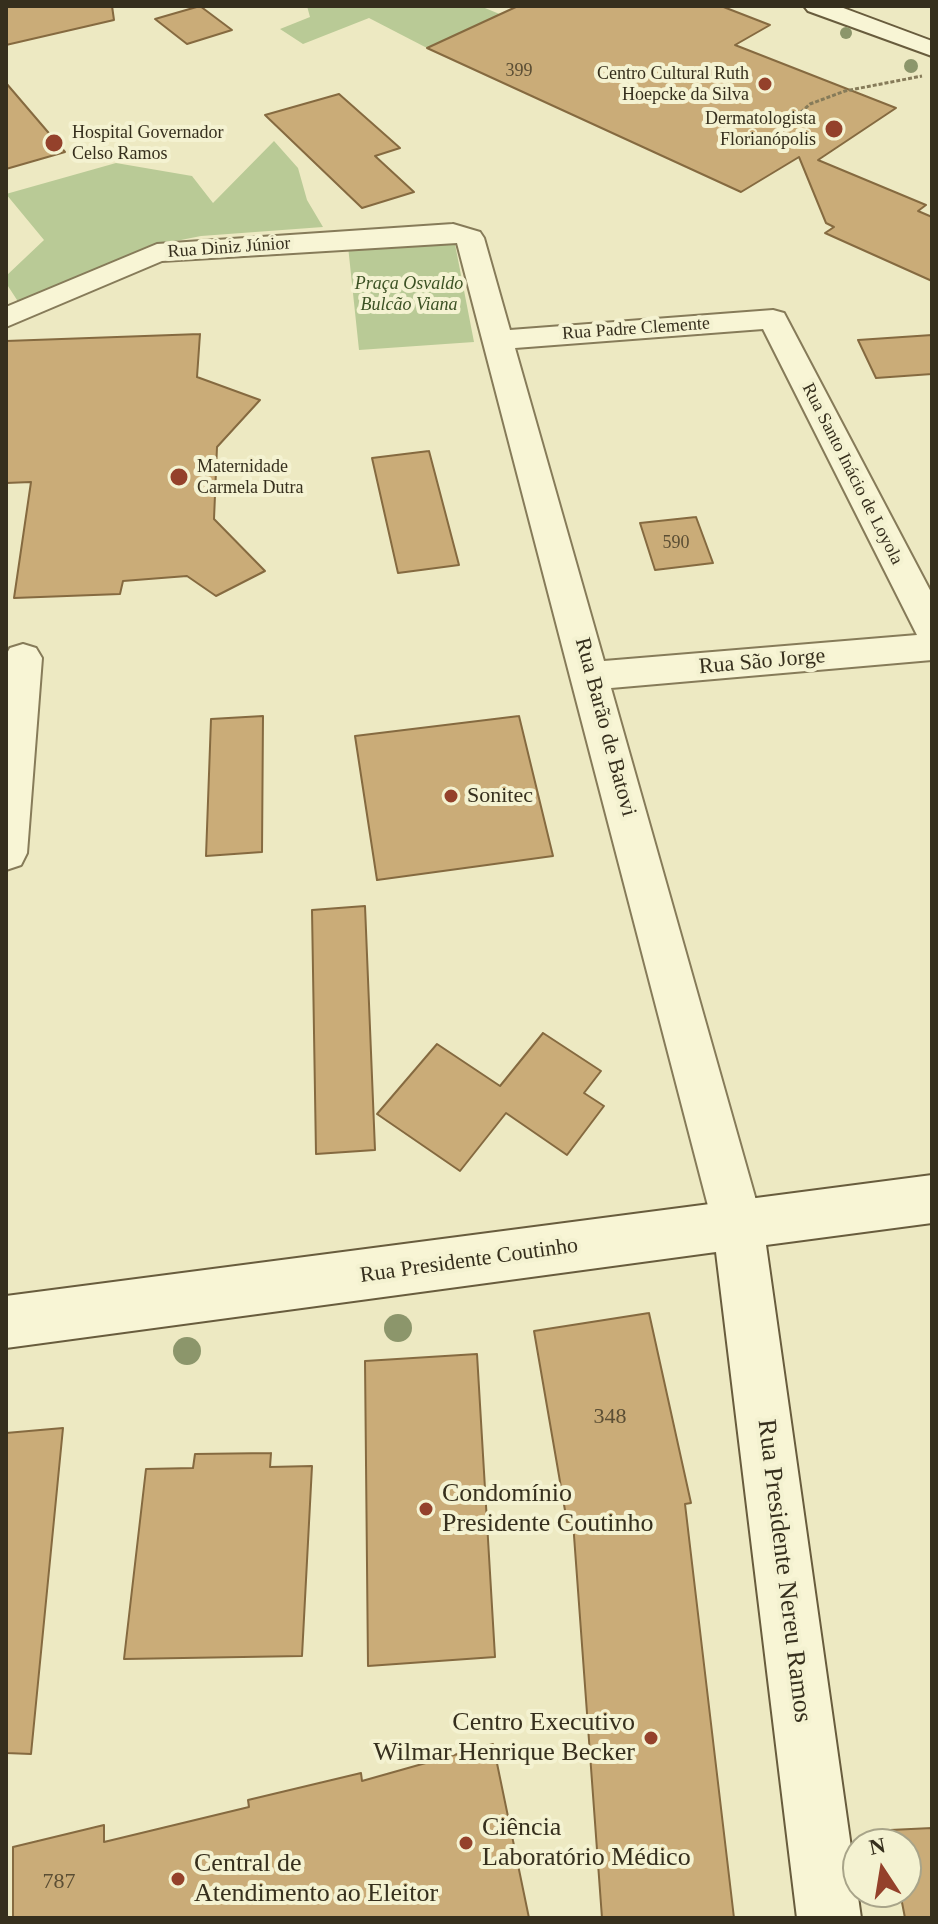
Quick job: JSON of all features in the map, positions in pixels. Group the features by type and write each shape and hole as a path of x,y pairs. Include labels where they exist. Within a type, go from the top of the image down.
{"street":[{"path":"816,6 932,49"},
{"name":"Rua Diniz Júnior","path":"6,318 157,253 464,234"},
{"name":"Rua Barão de Batovi","path":"464,234 470,238 499,340 738,1225"},
{"name":"Rua Padre Clemente","path":"499,340 773,319"},
{"name":"Rua Santo Inácio de Loyola","path":"773,319 932,629"},
{"name":"Rua São Jorge","path":"591,676 932,647"},
{"path":"6,853 23,658"},
{"name":"Rua Presidente Coutinho","path":"6,1322 932,1199"},
{"name":"Rua Presidente Nereu Ramos","path":"738,1225 829,1918"}],"path":[{"path":"779,147 788,124 810,104 845,91 932,72"}],"green space":[{"path":"307,6 480,6 502,15 427,48 369,18 303,44 280,29 310,17"},
{"path":"274,141 298,168 307,200 323,227 201,236 146,247 19,303 6,283 6,276 44,240 6,194 116,163 192,176 213,203"},
{"name":"Praça Osvaldo Bulcão Viana","path":"454,239 474,342 359,350 348,246"}],"building":[{"path":"6,6 112,6 114,20 6,45"},
{"path":"200,6 232,30 187,44 155,19"},
{"path":"518,6 721,6 770,25 735,45 896,108 818,160 926,205 918,211 932,217 932,281 825,233 834,227 826,223 799,157 741,192 427,48"},
{"path":"6,83 65,152 6,169"},
{"path":"339,94 400,148 375,156 414,192 362,208 265,115"},
{"path":"200,334 197,377 260,400 217,447 214,519 265,571 216,596 187,576 123,581 120,594 14,598 31,482 6,483 6,341"},
{"path":"932,335 932,374 876,378 858,340"},
{"path":"429,451 459,565 398,573 372,458"},
{"path":"696,517 713,563 655,570 640,523"},
{"path":"263,716 262,852 206,856 211,719"},
{"name":"Sonitec","path":"519,716 553,856 377,880 355,736"},
{"path":"365,906 375,1150 316,1154 312,910"},
{"path":"543,1033 601,1071 584,1093 604,1106 567,1155 506,1113 460,1171 377,1114 437,1044 500,1086"},
{"name":"Centro Executivo Wilmar Henrique Becker","path":"649,1313 691,1503 685,1504 734,1918 602,1918 573,1522 567,1522 534,1331"},
{"name":"Condomínio Presidente Coutinho","path":"477,1354 495,1657 368,1666 365,1361"},
{"path":"63,1428 31,1754 6,1753 6,1433"},
{"path":"271,1453 270,1467 312,1466 302,1656 124,1659 146,1469 193,1468 195,1454"},
{"path":"493,1744 529,1918 13,1918 13,1847 104,1825 104,1842 249,1807 248,1800 361,1773 362,1781"},
{"path":"922,1828 932,1828 932,1918 905,1918 903,1908 922,1908"}],"place":[{"name":"Centro Cultural Ruth Hoepcke da Silva","path":"765,84"},
{"name":"Dermatologista Florianópolis","path":"834,129"},
{"name":"Hospital Governador Celso Ramos","path":"54,143"},
{"name":"Maternidade Carmela Dutra","path":"179,477"},
{"name":"Sonitec","path":"451,796"},
{"name":"Condomínio Presidente Coutinho","path":"426,1509"},
{"name":"Centro Executivo Wilmar Henrique Becker","path":"651,1738"},
{"name":"Ciência Laboratório Médico","path":"466,1843"},
{"name":"Central de Atendimento ao Eleitor","path":"178,1879"}]}
